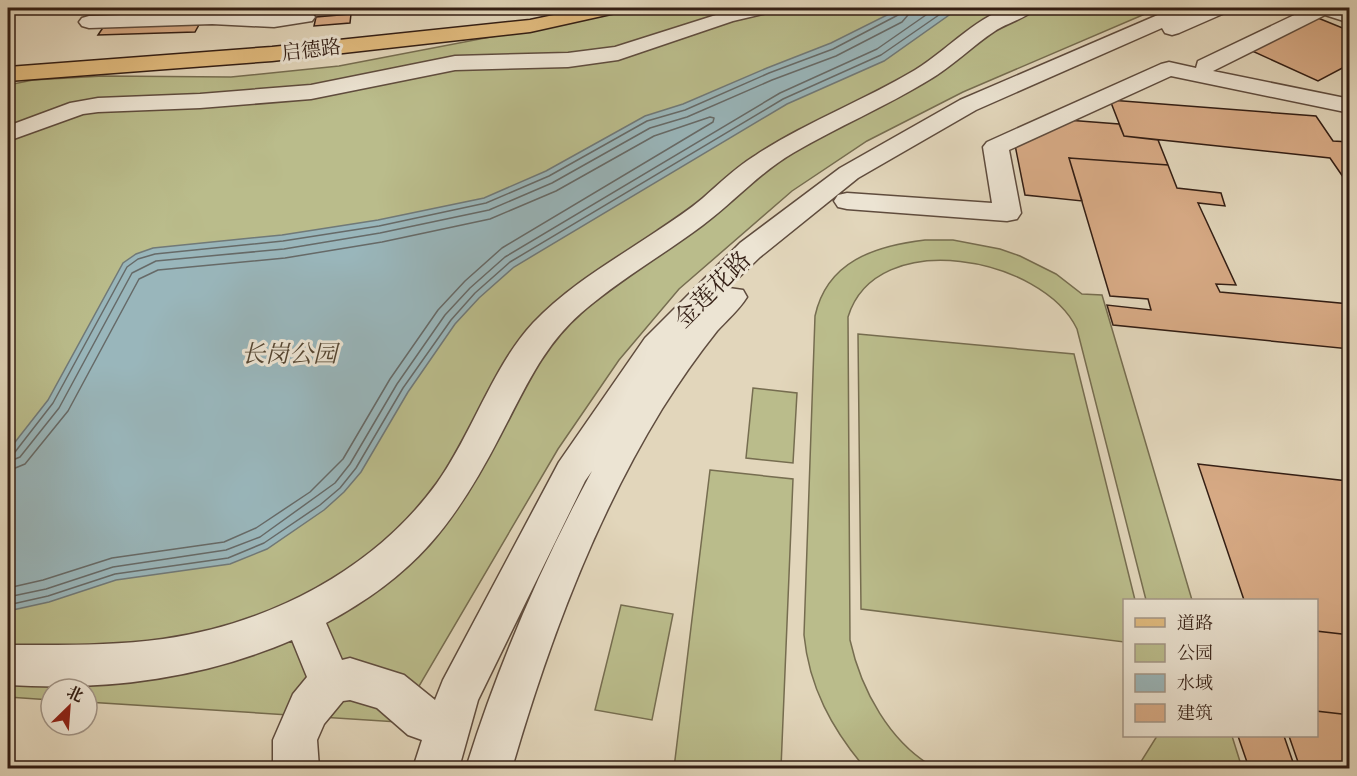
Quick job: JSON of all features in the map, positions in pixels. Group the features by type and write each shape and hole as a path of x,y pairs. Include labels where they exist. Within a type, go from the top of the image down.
{"main road":[{"name":"启德路","path":"8,55 260,46 573,8"},
{"name":"启德路","path":"8,74 272,54 530,26 613,8"}],"street":[{"path":"438,8 452,8"},
{"path":"8,134 78,108 98,105 201,101 311,92 455,63 568,60 618,52 727,16 764,8"},
{"path":"8,665 51,666 136,661 186,655 242,639 303,617 361,580 406,546 430,521 452,491 525,354 542,332 568,307 706,209 760,163 810,132 922,75 986,26 1014,11 1026,8"},
{"name":"金莲花路","path":"436,768 458,695 572,472 656,346 722,277 750,250 826,189 968,105 1190,8"},
{"name":"金莲花路","path":"489,768 499,734 553,587 615,459 646,405 718,311 789,242 883,171 969,121 1137,52 1220,8"},
{"path":"1206,66 1324,8 1350,17"},
{"path":"297,42 307,12"},
{"path":"89,22 212,18 274,21 307,12"},
{"path":"1137,52 1350,96"},
{"path":"836,208 1007,213 996,147 1169,69 1350,106"},
{"path":"836,208 906,226"},
{"path":"303,617 331,683"},
{"path":"296,768 295,740 308,710 331,683 350,679 388,690 424,720"}],"green space":[{"name":"长岗公园","path":"642,8 1159,8 963,92 867,141 792,191 679,289 619,360 558,449 398,722 99,703 99,677 39,677 39,699 8,697 8,85 33,80 103,76 231,77 339,66"},
{"path":"953,240 1000,249 1056,274 1082,294 1102,295 1192,599 1146,599 1077,329 1059,304 1031,284 997,269 960,262 924,261 891,270 864,288 848,317 850,640 870,696 891,730 919,757 935,768 865,768 842,738 824,706 811,672 804,635 815,316 821,297 830,282 842,269 871,252 906,243"},
{"path":"858,334 1074,354 1135,599 1123,599 1123,642 861,609"},
{"path":"753,388 797,393 793,463 746,458"},
{"path":"710,470 793,479 781,768 674,768"},
{"path":"621,605 673,614 652,720 595,710"},
{"path":"1156,737 1232,737 1242,768 1137,768"}],"water":[{"path":"901,8 959,8 884,61 787,104 514,267 479,298 455,324 408,392 361,472 344,492 324,510 267,549 230,564 116,580 49,602 8,611 8,451 48,400 123,263 136,254 153,248 282,235 378,220 484,198 546,171 645,116 683,104 831,43"}],"building":[{"path":"99,8 201,8 197,12 94,13"},
{"path":"351,14 350,23 314,26 316,17"},
{"path":"1318,18 1350,31 1350,64 1318,81 1250,50"},
{"path":"200,23 195,32 98,35 104,26"},
{"path":"1110,100 1316,116 1333,141 1350,142 1350,187 1330,158 1124,136"},
{"path":"1067,120 1119,124 1124,136 1158,140 1168,165 1069,158 1082,201 1025,195 1015,145"},
{"path":"1069,158 1168,165 1177,188 1221,193 1225,206 1198,203 1236,285 1216,284 1220,292 1350,304 1350,349 1113,325 1107,305 1151,310 1148,299 1110,296"},
{"path":"1198,464 1348,481 1350,635 1318,631 1318,599 1244,599"},
{"path":"1318,631 1350,635 1350,715 1318,711"},
{"path":"1318,711 1350,715 1350,768 1298,762 1289,737 1318,737"},
{"path":"1238,737 1284,737 1295,768 1249,768"}]}
